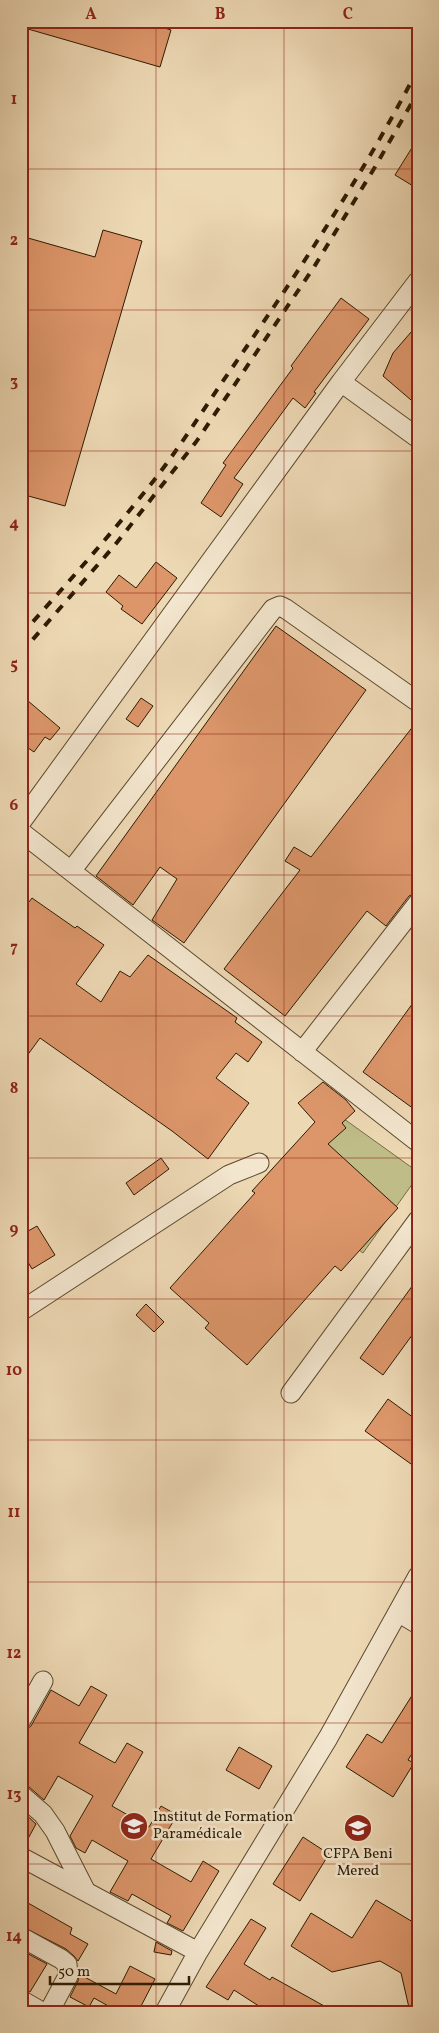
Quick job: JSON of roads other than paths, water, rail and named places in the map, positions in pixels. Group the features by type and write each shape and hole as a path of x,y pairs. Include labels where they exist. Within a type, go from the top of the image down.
{"street":[{"path":"21,822 341,382 418,281"},
{"path":"341,382 418,438"},
{"path":"71,871 273,609 280,606 286,608 418,702"},
{"path":"21,832 418,1142"},
{"path":"302,1052 418,903"},
{"path":"21,1311 229,1175 259,1163"},
{"path":"291,1393 418,1220"},
{"path":"165,2012 198,1952 328,1738 418,1576"},
{"path":"398,1612 418,1624"},
{"path":"21,1720 43,1681"},
{"path":"21,1795 43,1814 55,1831 86,1892"},
{"path":"21,1857 198,1952"},
{"path":"21,1937 67,1964 68,1976 50,2012"},
{"path":"21,2000 42,2012"}],"railway":[{"path":"21,635 116,526 180,445 330,221 376,146 418,69"},
{"path":"21,653 115,545 196,442 314,267 418,92"}],"place":[{"name":"Institut de Formation Paramédicale","path":"134,1826"},
{"name":"CFPA Beni Mered","path":"358,1828"}]}
